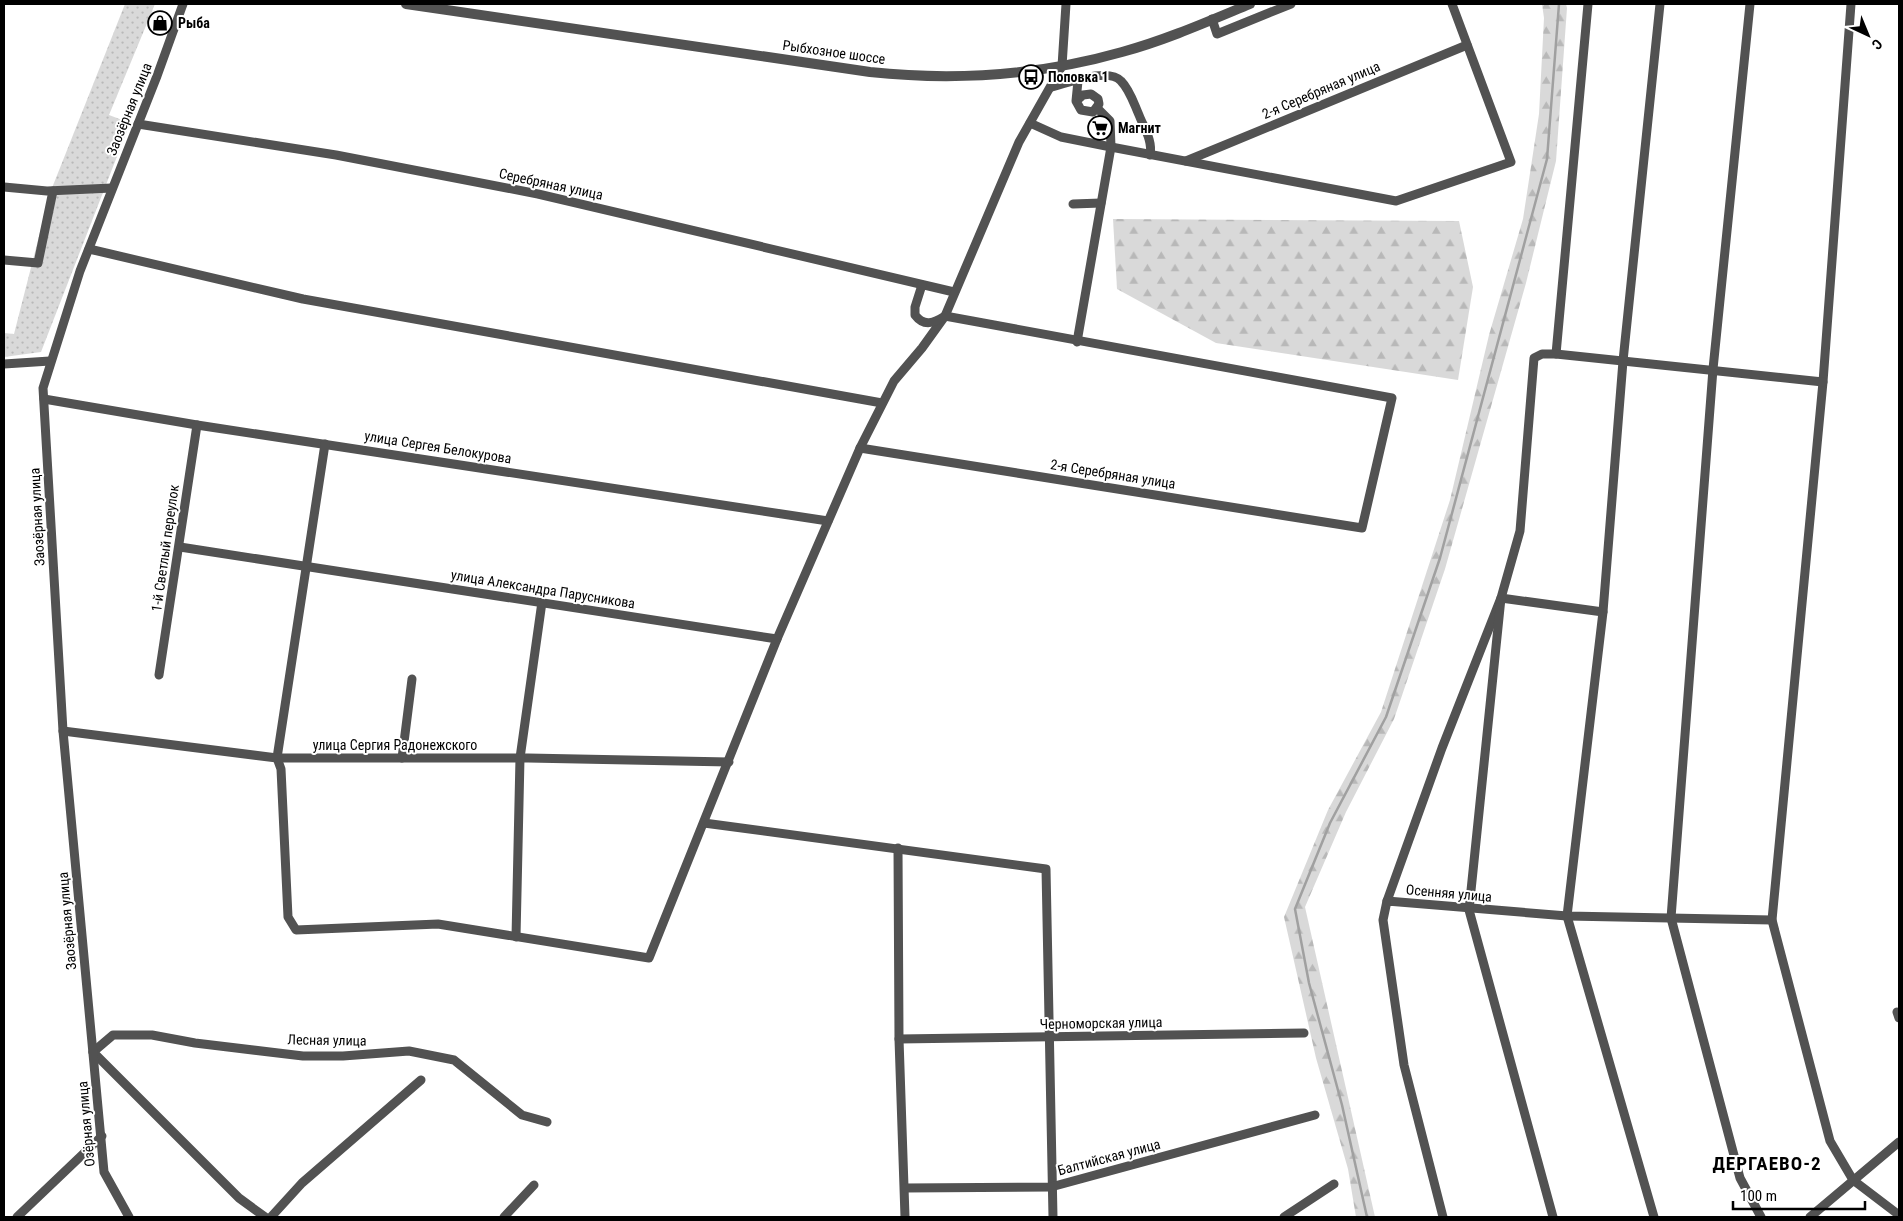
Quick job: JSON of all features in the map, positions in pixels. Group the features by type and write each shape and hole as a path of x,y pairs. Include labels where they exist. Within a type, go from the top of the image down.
{"street":[{"name":"Заозёрная улица","path":"93,1052 63,731 43,388 50,361 89,249 183,4"},
{"name":"Рыбхозное шоссе","path":"406,4 901,75 944,76 1062,66 1125,52 1250,4"},
{"path":"325,444 304,567 277,758 281,769 288,917 296,930 438,924 649,958 778,639 860,448 894,381 922,348 945,316 1019,142 1062,66 1066,4"},
{"path":"1212,19 1217,34 1291,4"},
{"path":"1030,123 1061,137 1396,201 1511,162 1452,4"},
{"path":"1556,354 1588,4"},
{"path":"1654,1217 1567,916 1603,612 1623,361 1660,4"},
{"path":"1750,4 1713,369 1671,918 1740,1178 1761,1217"},
{"path":"1851,4 1823,382 1772,920 1830,1140 1853,1180 1899,1215"},
{"name":"2-я Серебряная улица","path":"1186,161 1467,44"},
{"path":"1051,87 1103,74 1112,75 1121,80 1151,143 1150,155"},
{"path":"1078,81 1076,102 1078,107 1084,112 1093,112 1098,108"},
{"path":"922,285 915,315 926,323 931,324 945,316 1077,342 1111,147 1110,121 1098,108 1098,99 1091,94 1083,95 1076,102"},
{"name":"Серебряная улица","path":"138,124 336,155 538,194 954,292"},
{"path":"4,187 53,191 112,188"},
{"path":"4,260 38,263 53,191"},
{"path":"1074,204 1102,203"},
{"path":"89,249 303,299 882,403"},
{"name":"2-я Серебряная улица","path":"860,448 1362,528 1392,398 1077,342"},
{"path":"1387,901 1442,748 1501,598 1520,532 1534,358 1542,354 1556,354 1823,382"},
{"path":"4,364 50,361"},
{"name":"улица Сергея Белокурова","path":"44,399 197,425 828,521"},
{"name":"1-й Светлый переулок","path":"160,675 197,425"},
{"path":"180,547 304,567"},
{"name":"улица Александра Парусникова","path":"304,567 778,639"},
{"path":"1501,598 1603,612"},
{"path":"1501,598 1469,910 1552,1217"},
{"path":"516,937 520,758 542,602"},
{"path":"402,758 412,679"},
{"name":"улица Сергия Радонежского","path":"63,731 277,758 520,758 729,762"},
{"path":"704,823 1046,869 1053,1217"},
{"path":"898,848 899,1039 905,1217"},
{"name":"Осенняя улица","path":"1442,1217 1404,1065 1383,926 1387,901 1469,910 1567,916 1772,920"},
{"name":"Черноморская улица","path":"899,1039 1304,1033"},
{"name":"Лесная улица","path":"93,1052 113,1035 152,1035 196,1043 303,1056 343,1056 409,1051 454,1060 522,1115 547,1122"},
{"path":"93,1052 239,1198 265,1217"},
{"name":"Озёрная улица","path":"93,1052 104,1172 129,1217"},
{"path":"272,1217 302,1183 420,1080"},
{"name":"Балтийская улица","path":"904,1188 1051,1187 1315,1115"},
{"path":"17,1217 102,1136"},
{"path":"1810,1217 1899,1142"},
{"path":"1289,1216 1334,1184"},
{"path":"504,1217 534,1185"}],"green space":[{"path":"125,4 155,4 109,115 130,123 41,352 4,357 4,333 14,334 50,193"},
{"path":"1542,4 1566,4 1567,8 1556,161 1526,283 1445,569 1394,719 1346,812 1305,907 1375,1217 1356,1217 1348,1169 1316,1058 1284,917 1328,810 1381,712 1450,500 1489,335 1523,219 1539,114 1544,18"},
{"path":"1113,219 1459,221 1473,287 1458,380 1216,343 1117,289"}],"waterway":[{"path":"1367,1217 1342,1105 1309,983 1295,909 1330,823 1386,717 1440,558 1547,159 1559,4"}],"place":[{"name":"Рыба","path":"160,23"},
{"name":"Поповка 1","path":"1031,77"},
{"name":"Магнит","path":"1100,128"}],"district":[{"name":"ДЕРГАЕВО-2","path":"1767,1163"}]}
